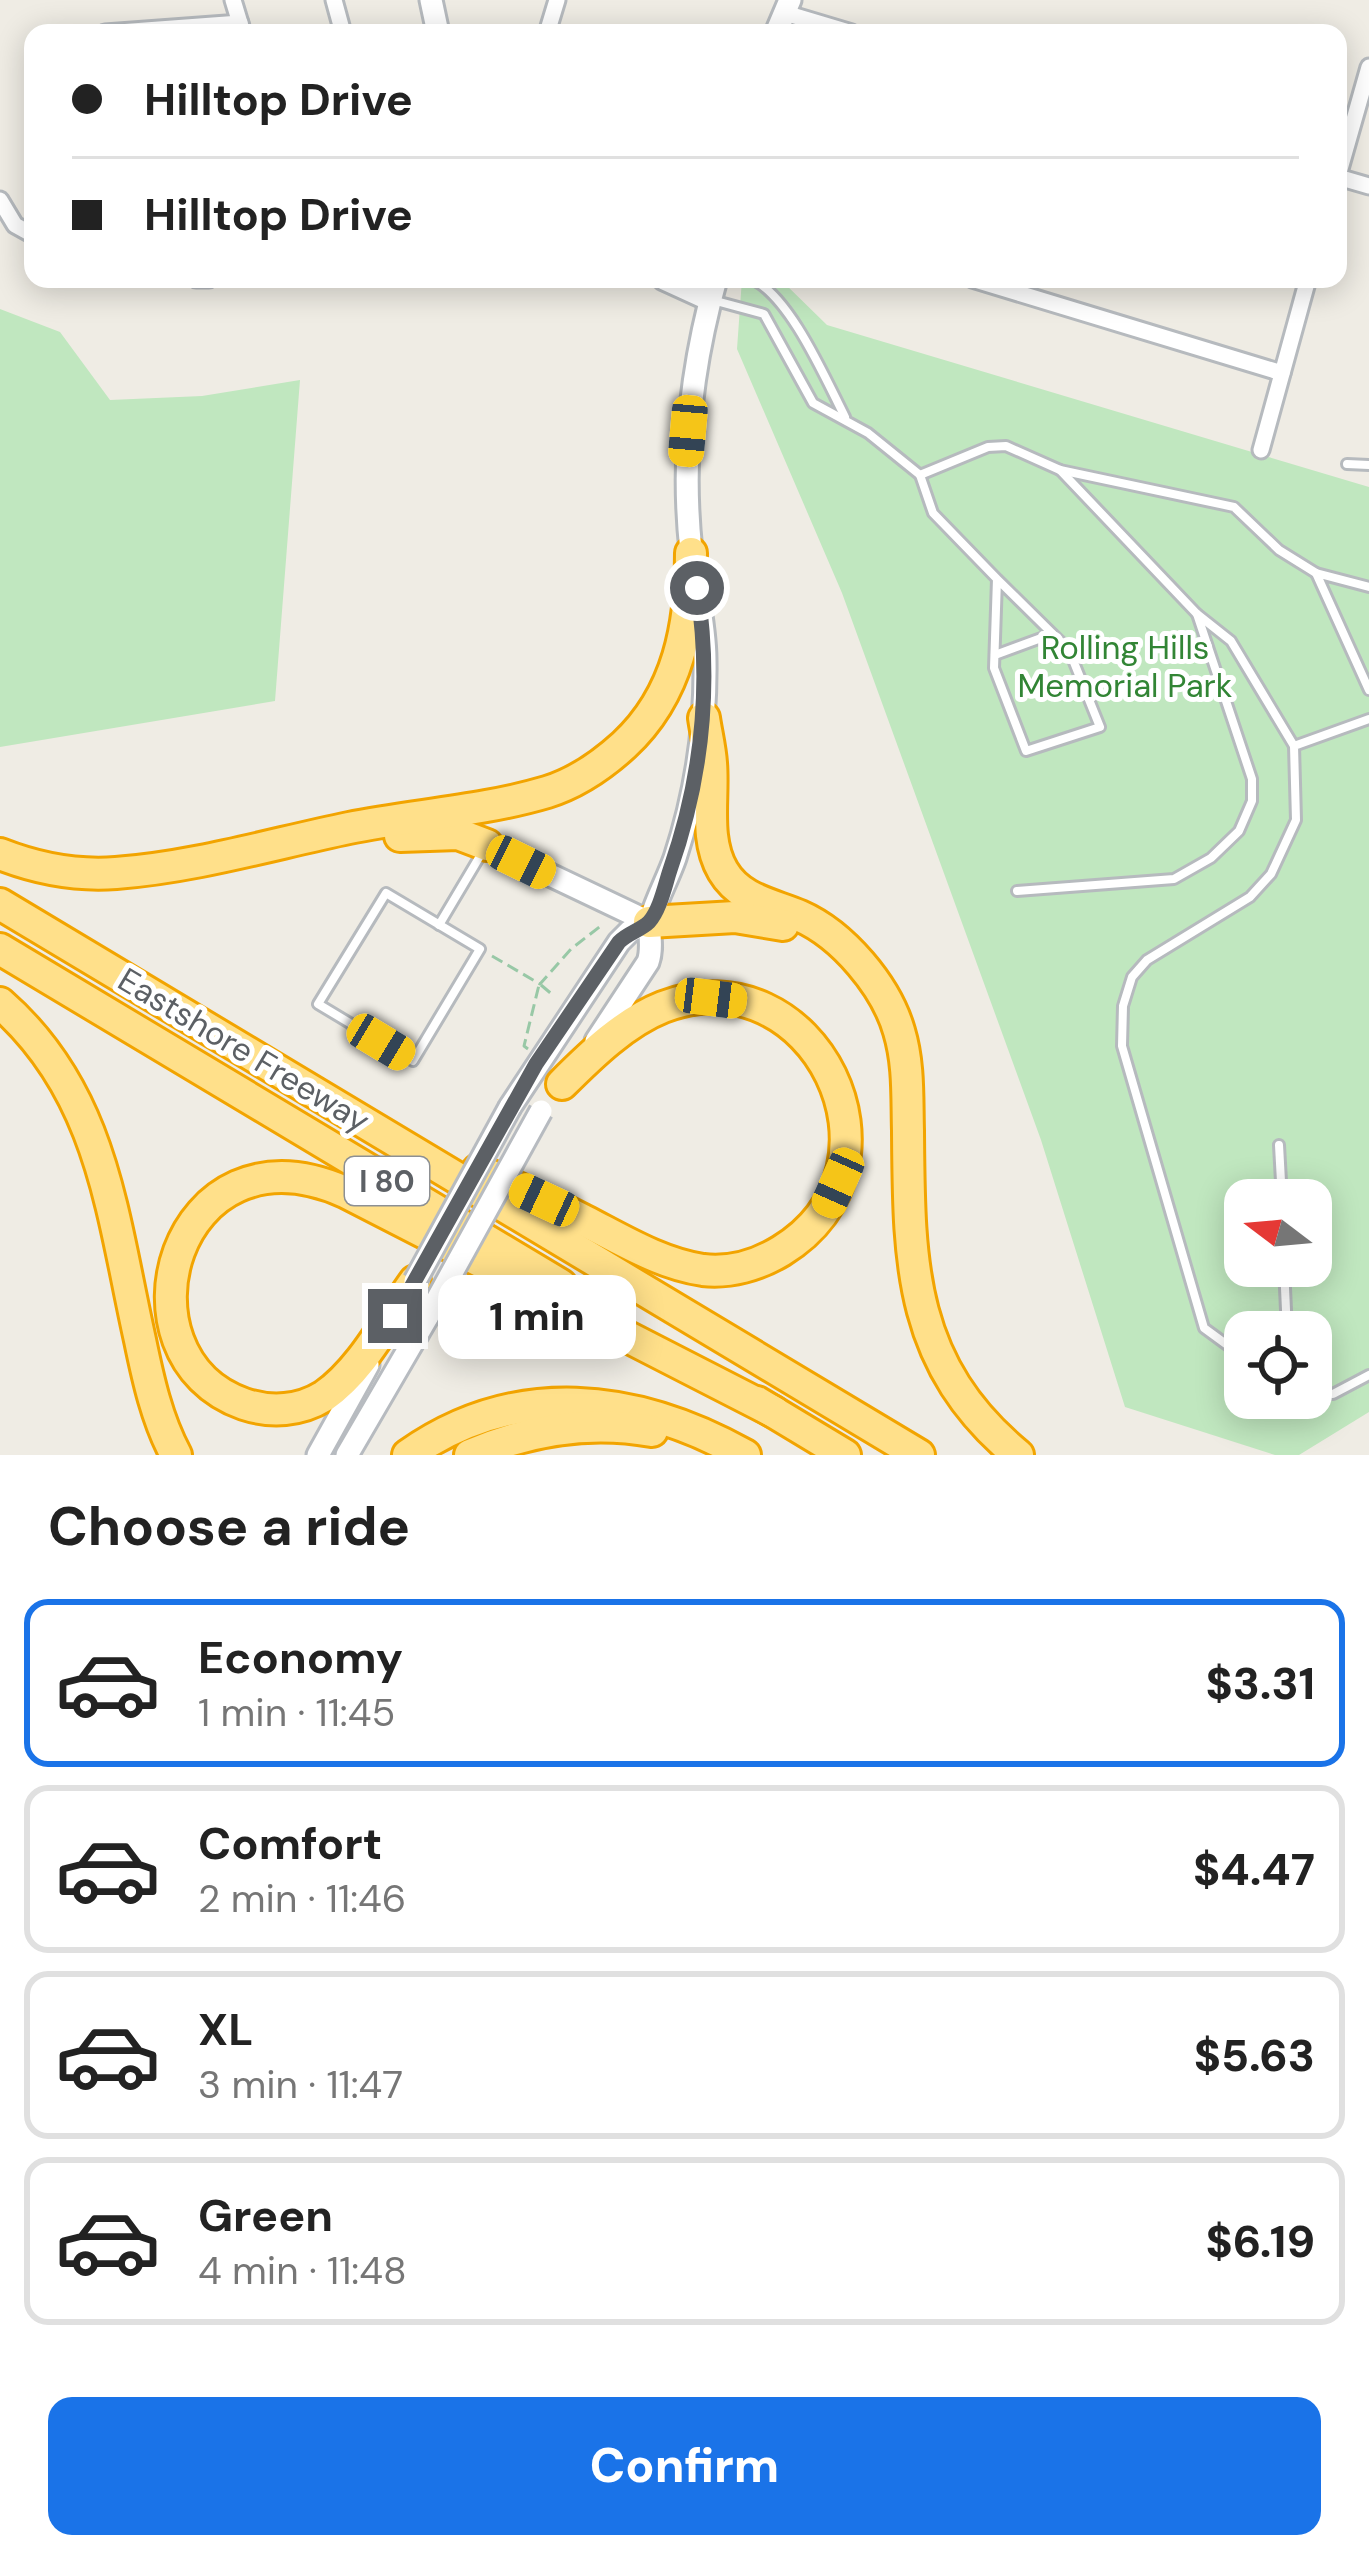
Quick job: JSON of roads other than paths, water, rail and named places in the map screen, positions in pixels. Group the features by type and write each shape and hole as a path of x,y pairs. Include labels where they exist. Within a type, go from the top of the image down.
{"highway":[{"path":"0,854 47,870 119,873 546,792 577,779 608,759 644,724 669,681 690,613 691,553"},
{"path":"704,718 711,762 713,838 724,874 748,896 800,916 837,938 854,954 895,1016 906,1064 911,1268 922,1316 955,1388 1018,1455"},
{"path":"292,843 443,833 487,845"},
{"name":"Eastshore Freeway","path":"0,904 919,1455"},
{"path":"649,922 714,916 777,923 831,945 872,982"},
{"name":"Eastshore Freeway","path":"0,949 845,1455"},
{"path":"328,1100 662,1258 706,1270 750,1266 791,1245 810,1229 838,1183 847,1133 838,1088 816,1049 799,1031 760,1008 711,998 664,1007 620,1033 562,1084"},
{"path":"0,1003 51,1059 85,1117 107,1184 160,1455"},
{"path":"415,1281 338,1384 288,1409 253,1407 202,1375 180,1341 170,1301 170,1282 183,1239 211,1203 248,1182 309,1178 345,1192 774,1412"},
{"path":"148,1376 176,1455"},
{"path":"408,1455 474,1421 563,1402 645,1411 699,1430 746,1455"},
{"path":"470,1455 539,1432 592,1426 669,1434 734,1455"}],"street":[{"path":"783,15 818,24"},
{"path":"1347,144 1369,67"},
{"path":"0,200 15,225 24,230"},
{"path":"1002,288 1282,373"},
{"path":"1261,451 1306,288"},
{"path":"347,1455 542,1111 623,1004 653,949 649,922 683,830 704,718 706,655 685,468 692,398 713,289"},
{"path":"487,845 649,922"},
{"path":"318,1455 510,1107 619,942 649,922"}],"lane":[{"path":"768,288 807,345 846,418"},
{"path":"713,289 764,314 813,403 846,418 920,476 933,513 1069,650 1100,727 1026,751 994,668 997,579"},
{"path":"920,476 988,447 1006,446 1060,470 1234,507 1280,550 1316,573 1369,587"},
{"path":"1347,464 1369,465"},
{"path":"1060,470 1197,614 1231,641 1294,746 1296,820 1271,874 1250,897 1147,960 1132,977 1123,1006 1122,1046 1204,1328 1224,1343"},
{"path":"1316,573 1369,690"},
{"path":"1017,890 1174,879 1211,858 1239,831 1252,801 1252,779 1197,614"},
{"path":"995,655 1052,634"},
{"path":"1294,746 1369,719"},
{"path":"439,925 487,845"},
{"path":"386,892 439,925 480,950 412,1061 318,1004 386,892"},
{"path":"1280,1145 1281,1179"},
{"path":"1332,1394 1369,1376"}],"park label":[{"name":"Rolling Hills Memorial Park","path":"1125,666"}]}
